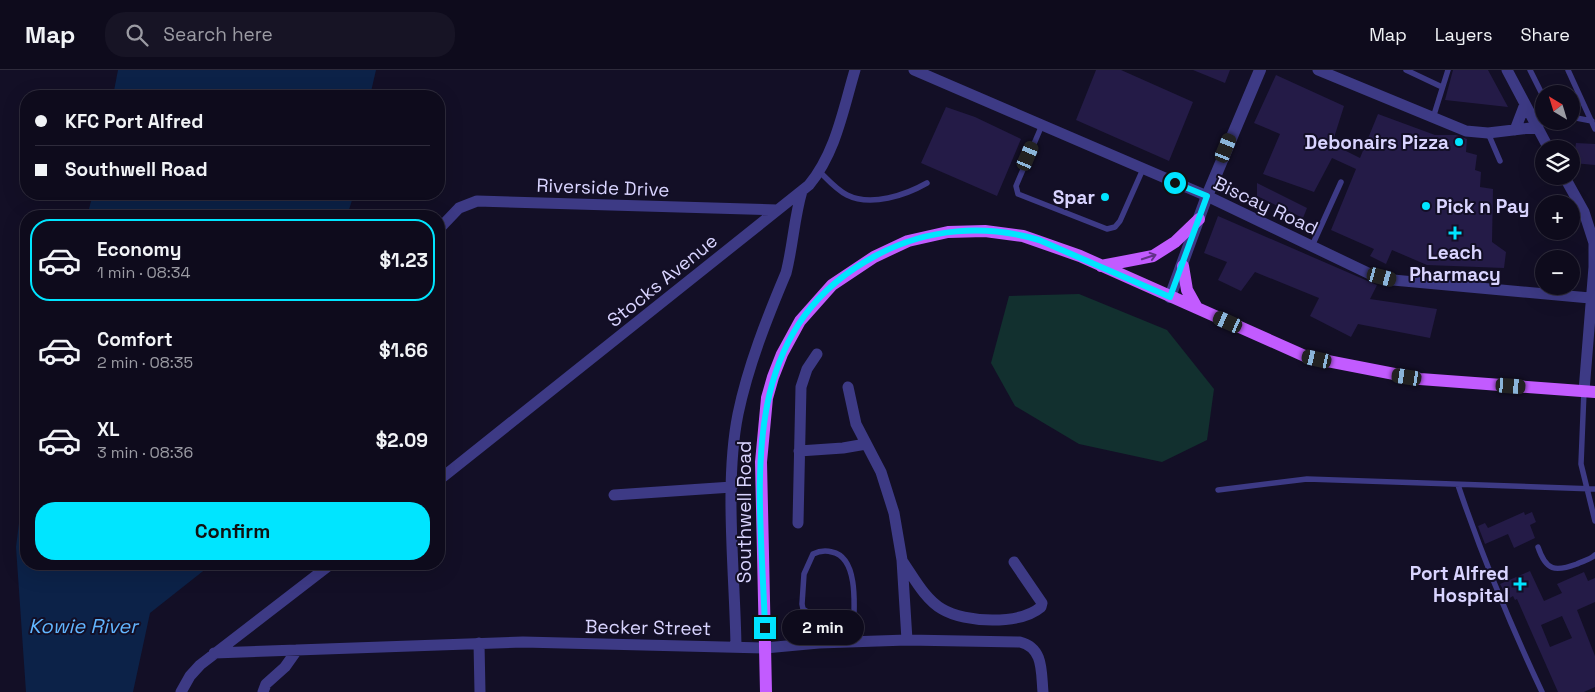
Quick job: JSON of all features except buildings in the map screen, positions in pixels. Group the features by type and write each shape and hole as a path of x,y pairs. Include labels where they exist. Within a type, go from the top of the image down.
{"main road":[{"path":"1101,266 1153,256 1175,242 1199,219"},
{"name":"Southwell Road","path":"766,692 761,462 767,398 782,354 800,321 810,308 832,285 874,257 908,241 948,232 985,231 1023,236 1101,266 1307,357 1420,379 1590,391"},
{"path":"1183,266 1187,290 1197,308"}],"street":[{"name":"Stocks Avenue","path":"445,475 802,191 820,172 832,149 855,70"},
{"name":"Biscay Road","path":"914,70 1207,196 1370,274 1393,280 1590,298"},
{"path":"1170,297 1183,266 1207,196 1260,70"},
{"path":"1318,70 1466,131 1488,133 1535,127"},
{"path":"1507,70 1535,122"},
{"path":"1516,130 1525,104"},
{"path":"1569,185 1584,212 1593,236 1594,267 1590,298 1592,322 1590,391"},
{"name":"Southwell Road","path":"736,647 732,487 738,415 746,383 791,256 795,216 802,191"},
{"name":"Riverside Drive","path":"445,223 459,208 476,201 777,210"},
{"path":"798,522 801,387 807,369 817,354"},
{"path":"848,387 856,424 889,492 902,560 907,640"},
{"path":"799,451 843,448 866,444"},
{"path":"614,495 732,487"},
{"path":"902,560 931,600 942,609 950,613 981,619 1019,619 1029,616 1041,607 1042,603 1014,562"},
{"path":"181,692 190,676 214,653 323,570"},
{"name":"Becker Street","path":"214,653 523,642 765,648 907,640 1024,643 1034,650 1038,656 1043,692"},
{"path":"480,643 480,692"},
{"path":"263,692 266,684 285,667 297,650"}],"lane":[{"path":"1406,70 1442,87"},
{"path":"1432,118 1448,70"},
{"path":"1530,70 1538,85"},
{"path":"1568,70 1595,129"},
{"path":"1580,119 1592,121"},
{"path":"1042,125 1016,186 1018,194 1107,229 1115,227 1120,220 1143,169"},
{"path":"1488,133 1500,161"},
{"path":"820,172 844,194 855,198 899,196 912,192 926,183"},
{"path":"1312,246 1341,182"},
{"path":"1590,391 1581,464 1595,521"},
{"path":"1218,490 1307,479 1595,489"},
{"path":"1458,485 1481,553 1505,614 1542,692"},
{"path":"1538,547 1547,565 1555,569 1564,568 1595,555"},
{"path":"853,619 811,614 804,609 802,604 804,574 813,554 823,551 836,552 849,565 852,575 853,619 853,642"}],"green space":[{"path":"1079,294 1167,330 1214,389 1207,440 1162,462 1079,444 1015,406 991,363 1009,296"}],"water":[{"path":"118,70 376,70 371,90 114,90"},
{"path":"91,200 352,200 349,210 89,210"},
{"name":"Kowie River","path":"20,515 20,570 204,570 150,613 133,692 26,692 16,547"}],"place":[{"name":"Debonairs Pizza","path":"1459,142"},
{"name":"Spar","path":"1105,197"},
{"name":"Pick n Pay","path":"1426,206"},
{"name":"Leach Pharmacy","path":"1455,233"},
{"name":"Port Alfred Hospital","path":"1520,584"}],"route":[{"path":"765,628 761,462 767,398 782,354 800,321 810,308 842,277 890,248 929,235 948,232 985,231 1039,240 1080,256 1170,297 1183,266 1207,196 1175,183"}]}
